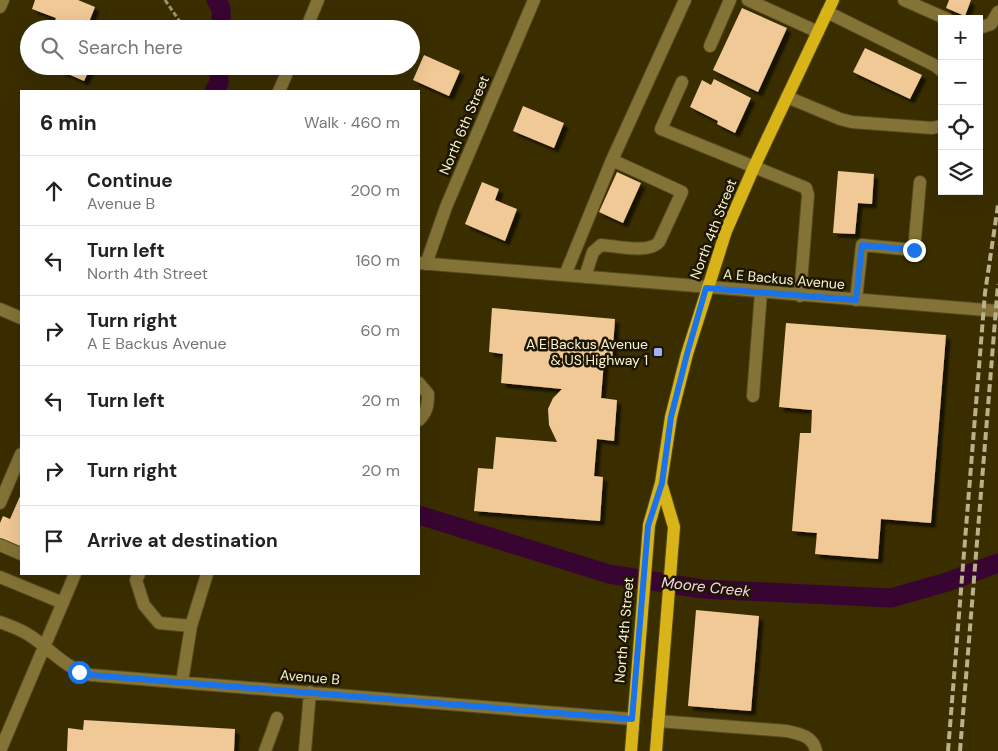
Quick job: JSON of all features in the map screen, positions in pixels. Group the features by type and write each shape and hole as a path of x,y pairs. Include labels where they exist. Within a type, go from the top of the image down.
{"main road":[{"name":"North 4th Street","path":"631,751 648,526 662,483 671,417 687,354 706,288 726,231 833,0"},
{"name":"North 4th Street","path":"656,751 674,527 662,483"}],"street":[{"path":"0,7 3,0"},
{"path":"310,20 318,0"},
{"name":"North 6th Street","path":"422,263 534,0"},
{"path":"565,275 612,160 685,0"},
{"path":"710,46 730,0"},
{"path":"748,0 818,32"},
{"path":"911,1 939,15"},
{"path":"827,12 938,68"},
{"path":"983,27 991,24 998,12"},
{"path":"279,90 286,75"},
{"path":"682,82 661,129 806,188 808,194 800,296"},
{"path":"787,98 852,122 932,128 938,127"},
{"path":"585,277 593,252 602,245 647,249 655,247 682,192 612,160"},
{"path":"856,300 862,245 914,250 920,182"},
{"name":"A E Backus Avenue","path":"422,263 998,311"},
{"path":"753,396 761,292"},
{"path":"0,309 20,318"},
{"path":"420,384 428,394 428,406 420,419"},
{"path":"0,503 20,456"},
{"path":"0,545 20,554"},
{"path":"0,751 63,602 72,575"},
{"path":"138,575 136,580 144,605 160,623 191,626"},
{"path":"182,682 191,626 207,575"},
{"path":"0,577 63,602"},
{"name":"Avenue B","path":"0,622 29,635 68,666 79,672 91,675 632,719"},
{"path":"305,751 310,692"},
{"path":"265,751 277,718"},
{"path":"658,721 787,731 804,735 814,744 816,751"}],"path":[{"path":"165,0 179,20"}],"building":[{"path":"35,0 78,0 95,7 90,20 55,20 56,18 32,9"},
{"path":"949,0 971,0 965,15 946,8"},
{"path":"742,8 787,28 758,92 713,70"},
{"path":"865,48 922,75 910,99 853,72"},
{"path":"424,55 460,71 449,96 413,80 415,75 420,75 420,64"},
{"path":"70,75 87,75 84,81"},
{"path":"714,79 751,98 735,133 717,124 718,121 690,107 702,80 711,85"},
{"path":"523,106 564,123 554,148 513,131"},
{"path":"838,171 874,174 872,204 858,203 855,234 833,233"},
{"path":"617,172 641,183 623,223 599,212"},
{"path":"482,182 499,189 495,200 517,209 505,241 465,224"},
{"path":"492,308 615,319 612,361 604,361 601,398 617,400 614,441 597,439 594,476 603,477 600,521 474,511 478,468 493,469 496,437 557,442 549,425 548,409 553,398 562,389 501,383 503,354 489,352"},
{"path":"786,323 946,335 931,523 881,519 878,559 815,554 817,533 792,531 800,433 811,433 812,410 779,407"},
{"path":"20,496 20,549 0,540 0,523 3,516 10,519"},
{"path":"696,610 759,616 751,711 688,706"},
{"path":"84,720 235,729 234,751 67,751 68,728 83,730"}],"waterway":[{"name":"Moore Creek","path":"216,0 221,8 221,20"},
{"name":"Moore Creek","path":"215,90 219,83 219,75"},
{"name":"Moore Creek","path":"420,515 609,574 702,589 891,598 947,582 998,563"}],"railway":[{"path":"948,751 985,293 998,205"},
{"path":"960,751 998,284"}],"place":[{"name":"A E Backus Avenue & US Highway 1","path":"658,352"}],"route":[{"path":"79,672 91,675 632,719 648,526 662,483 671,417 706,288 856,300 862,245 914,250"}]}
